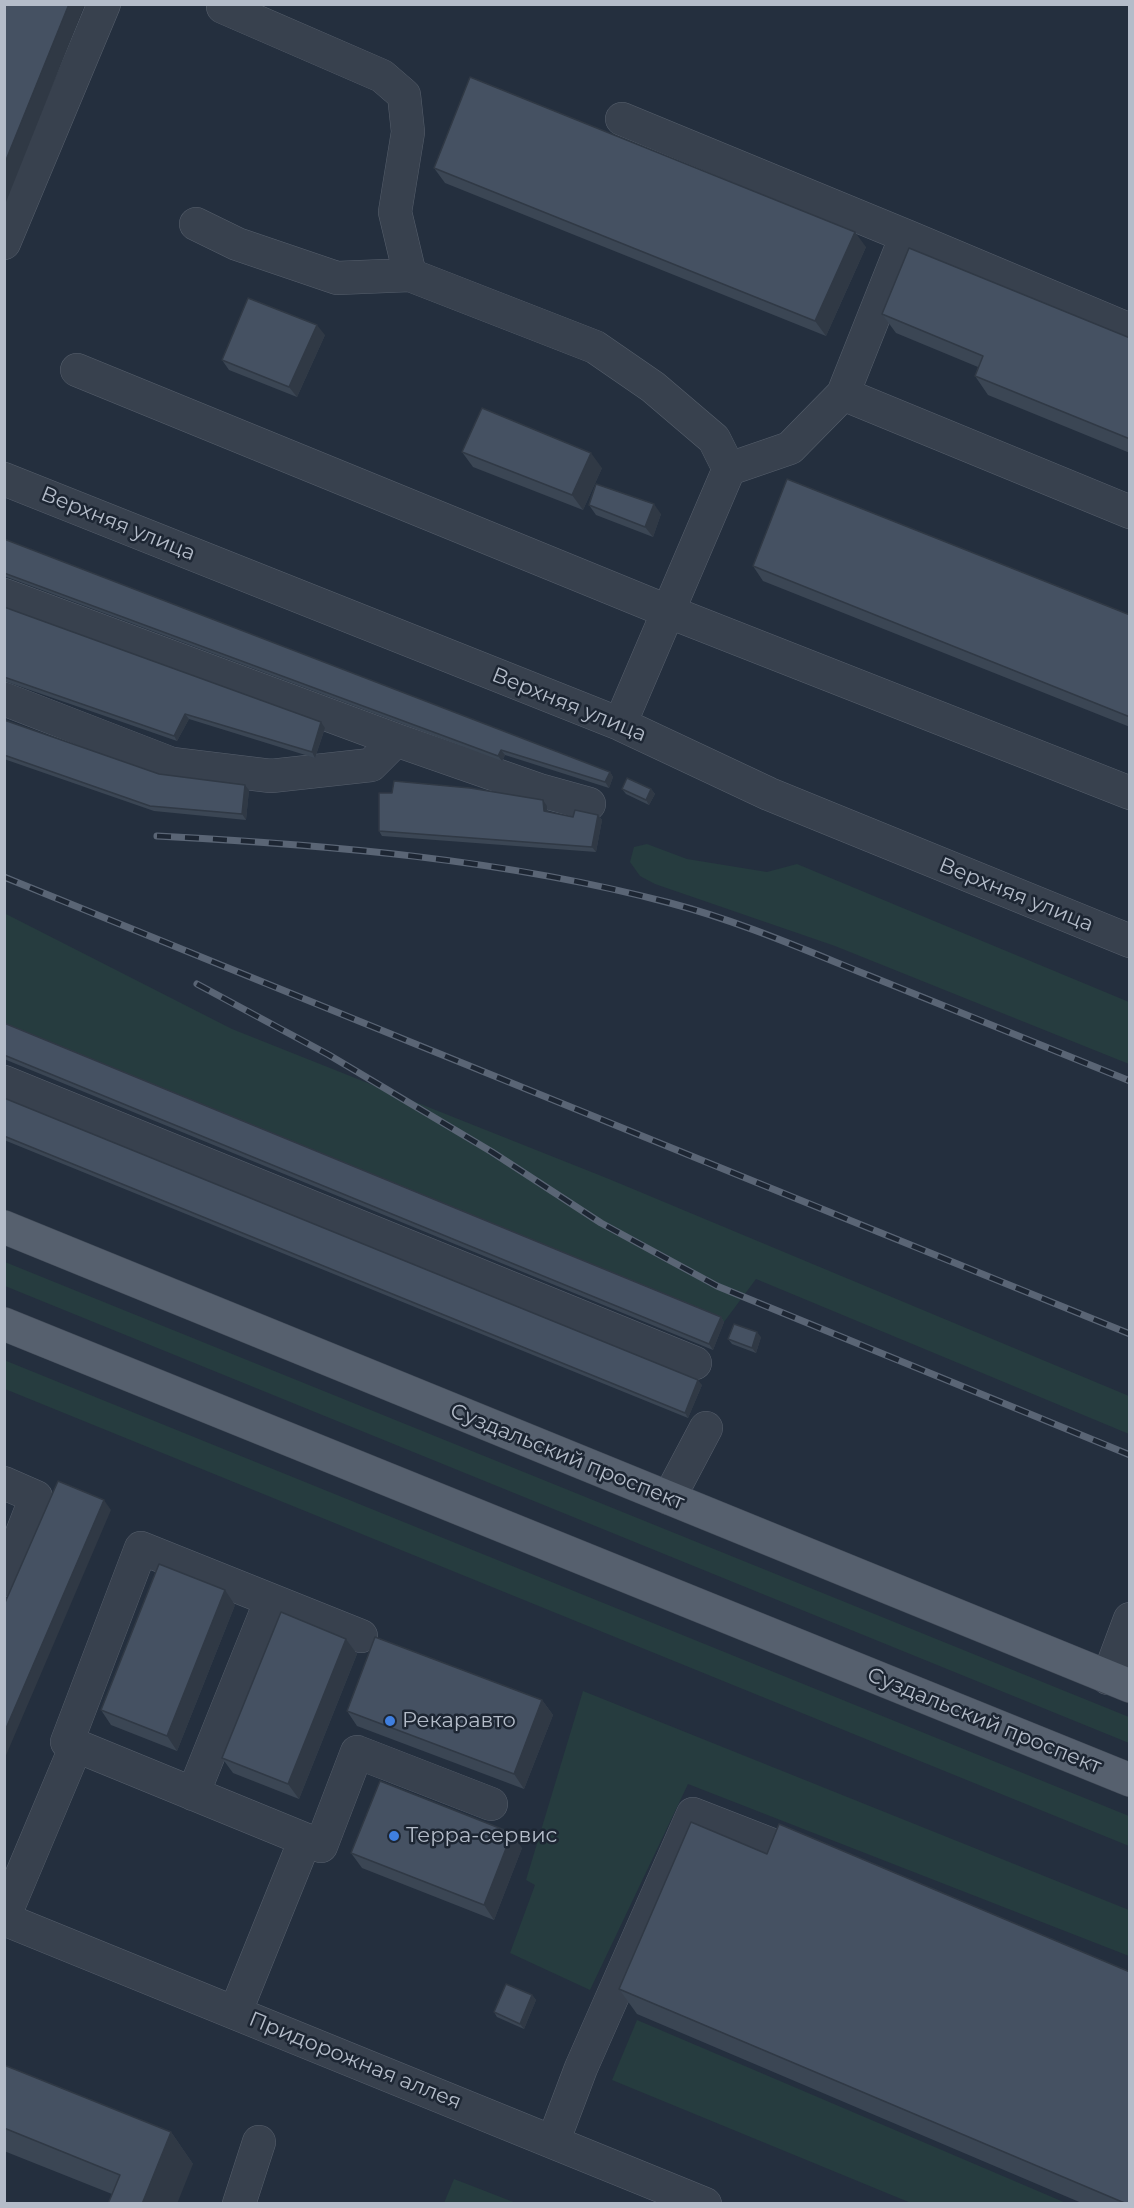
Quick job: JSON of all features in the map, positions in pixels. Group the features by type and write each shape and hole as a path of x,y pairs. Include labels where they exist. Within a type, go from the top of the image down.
{"main road":[{"name":"Суздальский проспект","path":"4,1227 1119,1682"},
{"name":"Суздальский проспект","path":"4,1324 1130,1780"}],"street":[{"path":"4,243 104,4"},
{"path":"223,7 382,75 404,95 408,132 395,212 411,274"},
{"path":"622,119 1130,330"},
{"path":"196,224 237,244 337,278 411,274 595,347 653,387 714,440 729,469"},
{"path":"620,724 729,469 790,448 843,394 906,236"},
{"path":"77,370 667,611 1130,793"},
{"path":"843,394 1130,512"},
{"name":"Верхняя улица","path":"4,479 620,724 769,794 1130,941"},
{"path":"4,596 396,740 589,804"},
{"path":"4,699 172,764 271,776 371,765 396,740"},
{"path":"4,1082 694,1363"},
{"path":"669,1498 706,1428"},
{"path":"4,1483 36,1497 4,1580"},
{"path":"361,1636 141,1548 67,1742 321,1846 357,1752 491,1804"},
{"path":"193,1794 271,1600"},
{"path":"1119,1682 1130,1619"},
{"path":"4,1918 76,1746"},
{"path":"552,2142 581,2068 693,1814 770,1844"},
{"path":"235,2013 305,1840"},
{"name":"Придорожная аллея","path":"4,1918 705,2204"},
{"path":"239,2204 260,2142"}],"green space":[{"path":"647,844 687,859 767,872 797,864 1129,1002 1129,1064 835,946 655,884 640,876 630,862 634,847"},
{"path":"4,913 232,1029 609,1179 1129,1396 1129,1434 756,1279 724,1322 5,1026"},
{"path":"5,1262 1129,1717 1129,1743 5,1286"},
{"path":"4,1360 1129,1816 1129,1846 5,1389"},
{"path":"583,1691 1129,1910 1129,1956 688,1784 590,1990 510,1953 535,1885 526,1880"},
{"path":"637,2020 1066,2203 911,2203 612,2080"},
{"path":"454,2179 516,2203 444,2203"}],"building":[{"path":"4,4 69,4 4,165"},
{"path":"470,77 855,232 815,321 434,168"},
{"path":"909,248 1130,338 1130,439 975,376 983,356 882,314"},
{"path":"248,298 317,325 289,387 222,360"},
{"path":"482,408 591,453 572,495 462,452"},
{"path":"787,479 1130,615 1130,717 753,566"},
{"path":"596,484 654,504 645,527 589,505"},
{"path":"4,539 610,772 605,782 501,750 498,756 4,573"},
{"path":"4,607 321,722 312,752 185,714 174,736 4,677"},
{"path":"4,720 159,774 245,785 242,814 150,806 4,755"},
{"path":"627,778 651,789 646,800 622,789"},
{"path":"394,781 470,788 543,800 544,811 573,817 575,810 598,815 592,847 379,831 379,793 392,793"},
{"path":"4,1023 721,1317 709,1344 4,1055"},
{"path":"4,1098 698,1380 685,1413 4,1136"},
{"path":"734,1324 757,1332 752,1348 728,1339"},
{"path":"58,1481 104,1500 4,1733 4,1605"},
{"path":"159,1564 225,1590 167,1736 101,1710"},
{"path":"281,1612 346,1639 288,1784 222,1758"},
{"path":"375,1637 542,1700 514,1774 347,1711"},
{"path":"380,1781 512,1833 484,1905 351,1853"},
{"path":"691,1822 767,1854 779,1824 1130,1972 1130,2204 619,1989"},
{"path":"506,1984 532,1995 520,2024 494,2012"},
{"path":"4,2065 171,2132 142,2204 108,2204 120,2175 4,2128"}],"railway":[{"path":"157,836 287,844 415,856 543,875 670,903 772,936 1130,1081"},
{"path":"4,877 1130,1334"},
{"path":"197,984 329,1055 492,1152 601,1223 717,1286 1130,1455"}],"place":[{"name":"Рекаравто","path":"390,1721"},
{"name":"Терра-сервис","path":"394,1836"}]}
